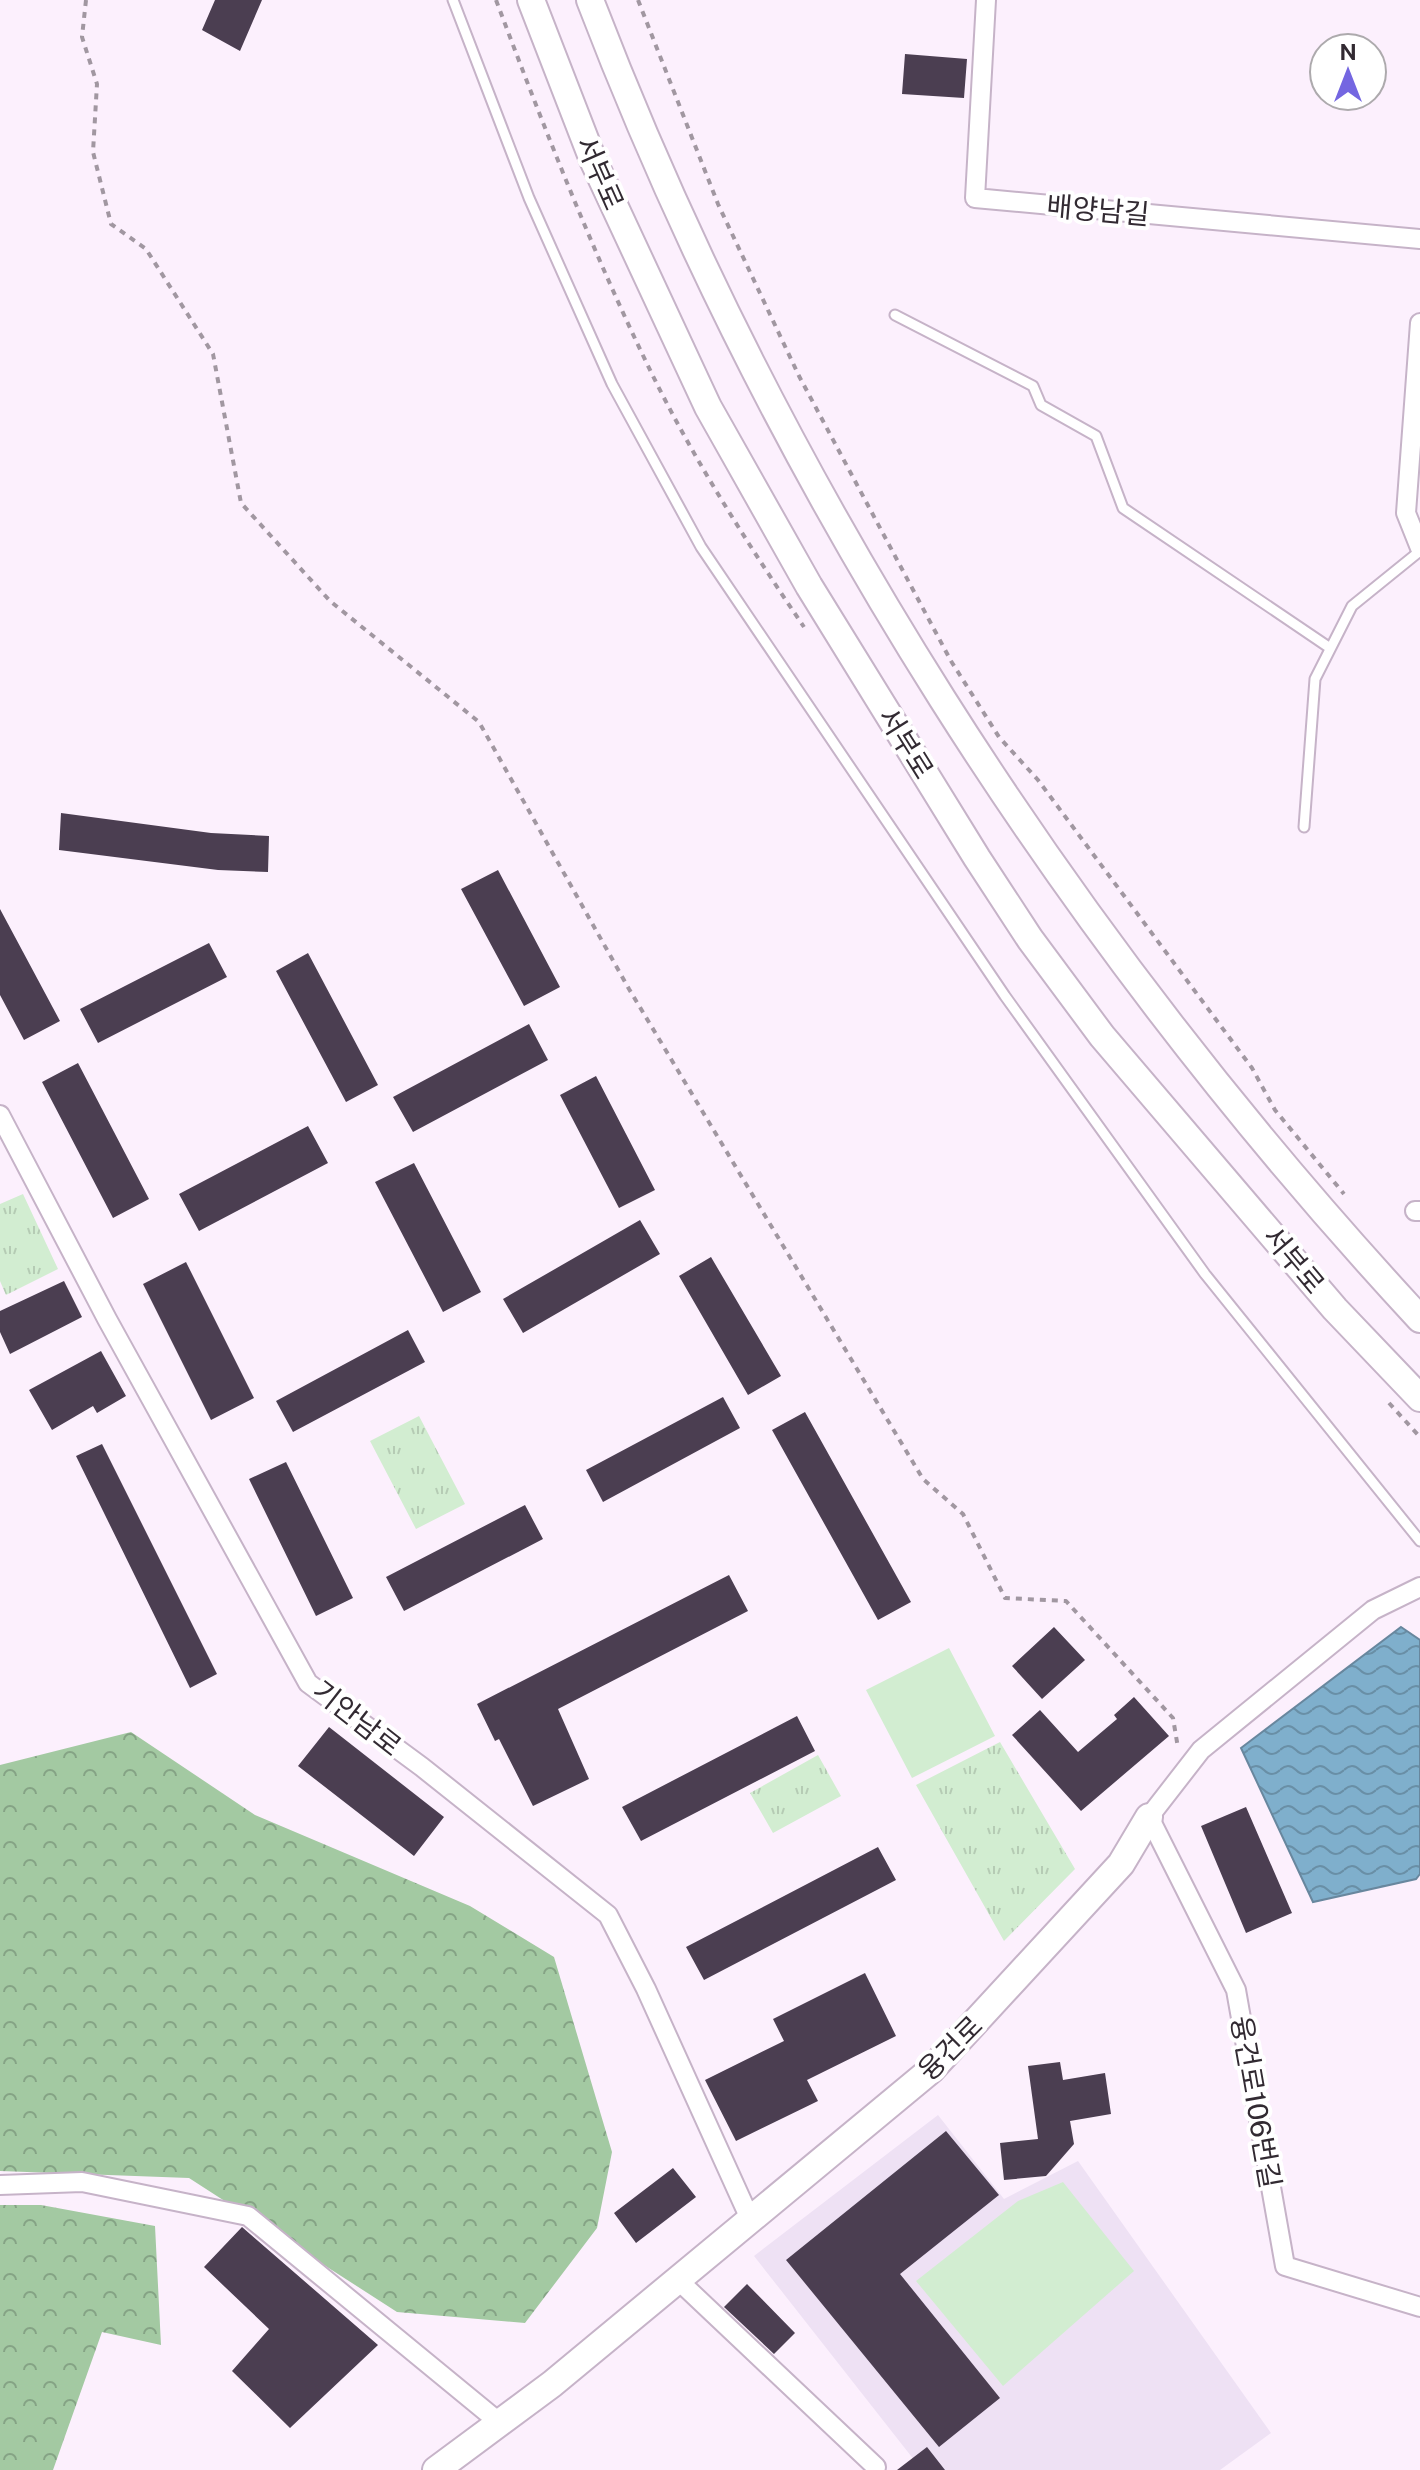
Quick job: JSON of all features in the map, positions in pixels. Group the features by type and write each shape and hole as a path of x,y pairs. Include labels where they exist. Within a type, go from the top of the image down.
{"main road":[{"name":"서부로","path":"531,0 593,160 708,407 809,586 977,858 1030,939 1102,1036 1335,1309 1420,1398"},
{"name":"서부로","path":"590,0 703,264 847,536 911,646 1018,812 1140,985 1269,1148 1420,1319"},
{"name":"융건로","path":"443,2468 679,2281 941,2060 1121,1864 1149,1817"}],"street":[{"name":"배양남길","path":"986,0 975,198 1420,239"},
{"path":"1420,323 1414,517 1420,549"},
{"name":"기안남로","path":"0,1115 107,1319 308,1683 422,1767 608,1915 646,1989 751,2221"},
{"name":"융건로","path":"1149,1817 1201,1750 1373,1610 1420,1587"},
{"name":"융건로106번길","path":"1149,1817 1236,1990 1285,2266 1420,2307"},
{"path":"0,2185 82,2182 248,2216 500,2423"},
{"path":"679,2281 876,2467"}],"lane":[{"path":"453,0 529,198 612,384 701,547 1005,996 1195,1261 1420,1541"},
{"path":"895,315 1033,386 1041,405 1096,436 1123,508 1330,648"},
{"path":"1304,827 1315,679 1352,606 1420,549"}],"path":[{"path":"86,0 82,37 97,84 93,152 111,224 146,249 213,354 241,503 330,601 479,722 629,989 923,1479 963,1514 1005,1598 1066,1601 1173,1718 1182,1774"},
{"path":"638,0 718,204 799,376 951,661 999,737 1038,780 1252,1068 1275,1110 1351,1203"}],"shaded area":[{"path":"938,2115 1004,2199 1078,2161 1271,2433 1220,2470 922,2470 754,2256"}],"green space":[{"path":"23,1194 58,1269 6,1295 0,1281 0,1204"},
{"path":"419,1416 465,1504 416,1529 370,1441"},
{"path":"949,1648 995,1736 912,1778 866,1690"},
{"path":"131,1732 255,1815 470,1906 554,1957 612,2152 597,2228 525,2323 397,2312 189,2178 0,2171 0,1765"},
{"path":"1000,1742 1075,1869 1004,1941 916,1785"},
{"path":"818,1755 841,1796 773,1833 750,1793"},
{"path":"1063,2182 1134,2271 1003,2386 916,2281 1018,2201"},
{"path":"0,2205 41,2205 155,2226 161,2345 102,2332 53,2470 0,2470"}],"water":[{"path":"1401,1627 1420,1640 1420,1874 1416,1879 1313,1902 1241,1748"}],"building":[{"path":"215,0 262,0 240,51 202,30"},
{"path":"905,54 967,59 964,98 902,94"},
{"path":"61,813 211,833 269,836 268,872 218,870 59,850"},
{"path":"498,870 560,987 524,1006 461,889"},
{"path":"0,909 60,1021 24,1040 0,995"},
{"path":"209,943 227,977 98,1043 80,1009"},
{"path":"308,953 378,1085 346,1102 276,971"},
{"path":"529,1024 548,1060 413,1132 393,1097"},
{"path":"78,1063 149,1199 113,1218 42,1082"},
{"path":"596,1076 655,1190 619,1208 560,1095"},
{"path":"308,1126 328,1163 199,1231 179,1194"},
{"path":"414,1163 481,1292 443,1312 375,1182"},
{"path":"640,1220 660,1254 523,1333 503,1299"},
{"path":"711,1257 781,1376 748,1395 679,1276"},
{"path":"186,1262 254,1398 211,1420 143,1284"},
{"path":"64,1281 82,1317 10,1354 0,1332 0,1311"},
{"path":"408,1330 425,1362 293,1432 276,1401"},
{"path":"101,1351 126,1396 97,1413 93,1406 52,1430 29,1390"},
{"path":"723,1397 740,1428 603,1502 586,1470"},
{"path":"805,1412 911,1602 878,1620 772,1430"},
{"path":"102,1444 217,1674 190,1688 76,1456"},
{"path":"286,1462 353,1598 316,1616 249,1479"},
{"path":"525,1505 543,1539 404,1611 386,1577"},
{"path":"729,1575 748,1611 558,1709 589,1779 533,1806 499,1739 495,1741 477,1704"},
{"path":"1054,1627 1085,1660 1042,1699 1012,1666"},
{"path":"1134,1697 1169,1736 1081,1811 1012,1735 1040,1710 1078,1752 1117,1719 1114,1715"},
{"path":"797,1716 815,1751 641,1841 622,1807"},
{"path":"329,1727 444,1817 414,1856 298,1766"},
{"path":"1246,1807 1292,1913 1246,1933 1201,1826"},
{"path":"878,1847 896,1880 704,1980 686,1947"},
{"path":"865,1973 896,2036 807,2080 818,2101 736,2141 705,2080 784,2041 773,2019"},
{"path":"1060,2062 1063,2080 1105,2073 1111,2114 1070,2121 1074,2144 1046,2176 1004,2180 1000,2143 1038,2139 1028,2066"},
{"path":"946,2131 999,2195 900,2274 1000,2398 939,2447 786,2260"},
{"path":"673,2168 696,2197 636,2243 614,2213"},
{"path":"242,2227 378,2345 290,2428 232,2371 269,2329 204,2267"},
{"path":"747,2284 795,2333 774,2354 724,2307"},
{"path":"927,2447 945,2470 897,2470"}]}
